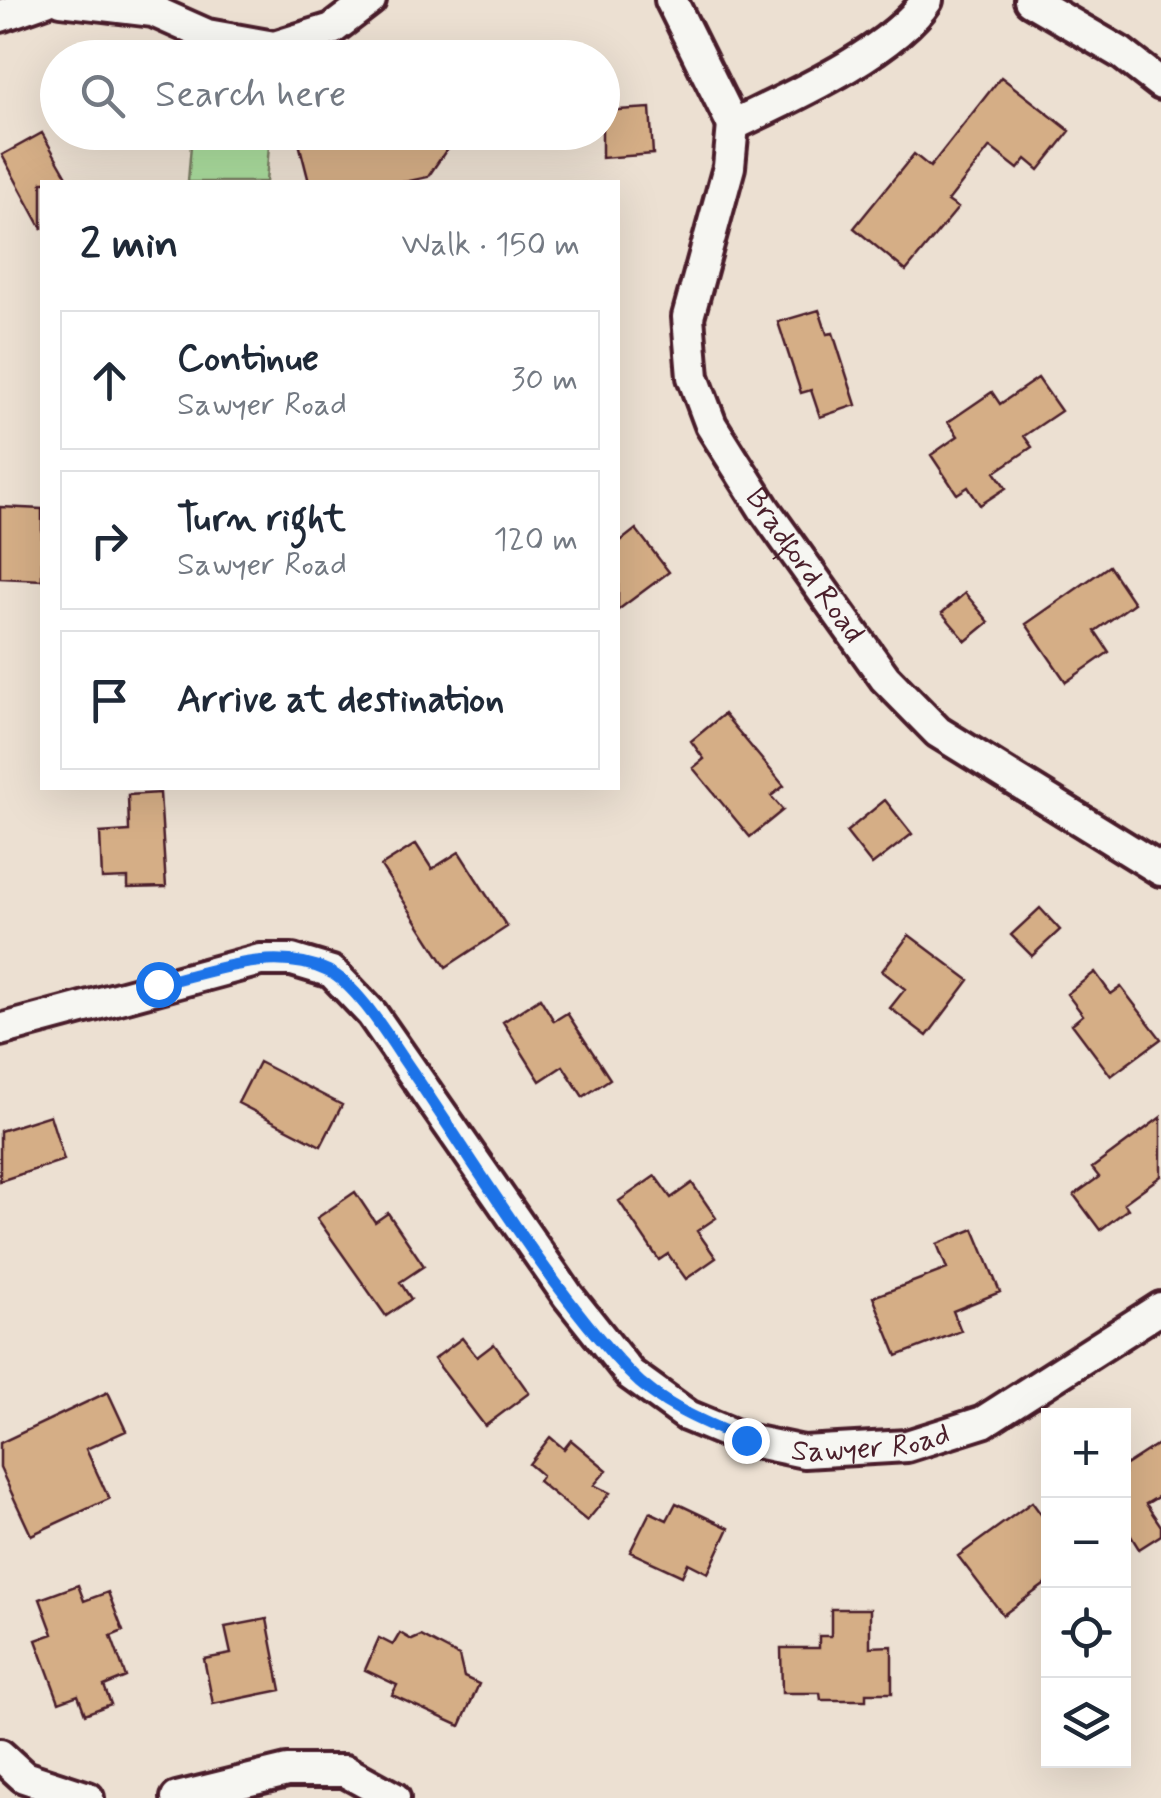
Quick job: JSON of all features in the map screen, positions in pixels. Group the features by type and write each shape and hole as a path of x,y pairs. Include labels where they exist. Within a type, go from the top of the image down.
{"street":[{"path":"0,16 46,0"},
{"path":"62,0 154,11 207,35 235,40"},
{"path":"297,40 332,29 370,0"},
{"path":"671,0 733,125 809,89 867,53 920,11 927,0"},
{"path":"1030,0 1121,53 1161,84"},
{"name":"Bradford Road","path":"733,125 728,167 688,317 693,377 711,425 764,509 884,678 938,732 1161,870"},
{"name":"Sawyer Road","path":"0,1030 260,960 292,960 332,972 372,1014 568,1296 630,1374 688,1416 746,1440 804,1452 907,1446 983,1422 1161,1308"},
{"path":"0,1755 24,1777 88,1798"},
{"path":"178,1798 287,1771 345,1771 394,1798"}],"green space":[{"path":"191,150 269,150 266,180 188,180"}],"building":[{"path":"1001,77 1070,131 1039,170 1026,159 1018,169 990,147 948,201 958,208 906,271 854,228 914,154 930,167"},
{"path":"650,108 653,154 602,158 602,150 620,150 620,110"},
{"path":"40,134 40,150 52,150 69,180 40,180 40,225 2,155"},
{"path":"301,150 446,150 428,177 308,180"},
{"path":"819,310 827,334 833,333 856,405 820,417 811,390 801,393 778,322"},
{"path":"1038,378 1061,411 1024,436 1032,447 995,472 1006,488 980,505 968,487 957,494 931,455 958,436 948,422 992,392 1000,404"},
{"path":"0,507 40,509 40,580 0,578"},
{"path":"636,529 669,572 620,609 620,541"},
{"path":"1109,566 1134,603 1095,631 1109,652 1066,682 1026,624"},
{"path":"965,593 989,622 966,641 942,613"},
{"path":"724,714 784,786 771,796 783,810 750,837 693,768 704,759 691,741"},
{"path":"160,793 166,887 128,888 128,878 102,879 100,833 129,831 128,795"},
{"path":"885,800 912,834 872,865 846,832"},
{"path":"416,844 432,869 459,852 507,927 446,967 381,866"},
{"path":"1040,908 1060,930 1032,956 1011,935"},
{"path":"909,935 969,980 927,1036 890,1008 905,989 882,971"},
{"path":"1095,972 1111,994 1121,987 1161,1039 1111,1076 1072,1024 1083,1015 1067,994"},
{"path":"540,998 554,1021 567,1013 610,1079 583,1097 563,1066 540,1081 503,1022"},
{"path":"259,1062 342,1105 321,1146 238,1103"},
{"path":"50,1115 64,1160 0,1181 0,1131"},
{"path":"1161,1117 1161,1176 1124,1203 1128,1209 1100,1230 1074,1195 1099,1177 1092,1168"},
{"path":"655,1176 671,1198 692,1183 716,1218 697,1231 716,1258 686,1279 668,1254 659,1260 619,1201"},
{"path":"355,1192 375,1222 388,1213 424,1266 400,1282 411,1299 386,1316 317,1218"},
{"path":"974,1229 1000,1292 953,1311 961,1331 897,1356 873,1297 947,1269 937,1244"},
{"path":"462,1338 477,1357 494,1344 529,1393 485,1426 434,1359"},
{"path":"108,1392 126,1431 86,1449 109,1499 31,1535 0,1468 0,1443"},
{"path":"550,1437 564,1449 571,1440 607,1470 594,1485 610,1493 587,1521 538,1481 542,1475 529,1464"},
{"path":"1161,1442 1161,1495 1146,1504 1161,1526 1161,1535 1139,1549 1131,1536 1131,1461"},
{"path":"1032,1502 1041,1514 1041,1587 1003,1615 958,1556"},
{"path":"676,1503 729,1528 708,1573 688,1563 682,1576 630,1552 650,1512 667,1520"},
{"path":"78,1585 84,1601 108,1592 123,1631 111,1636 126,1677 104,1686 111,1704 85,1714 78,1695 59,1702 36,1640 53,1634 40,1599"},
{"path":"831,1609 870,1609 870,1647 892,1646 892,1693 866,1693 866,1700 821,1700 820,1693 782,1693 781,1648 819,1648 819,1636 831,1636"},
{"path":"267,1619 281,1690 213,1704 204,1659 231,1654 225,1627"},
{"path":"400,1633 412,1640 421,1636 459,1656 464,1677 479,1684 460,1726 392,1695 397,1685 365,1670 379,1638 393,1645"}],"route":[{"path":"158,984 260,960 292,960 332,972 372,1014 568,1296 630,1374 688,1416 746,1440"}]}
